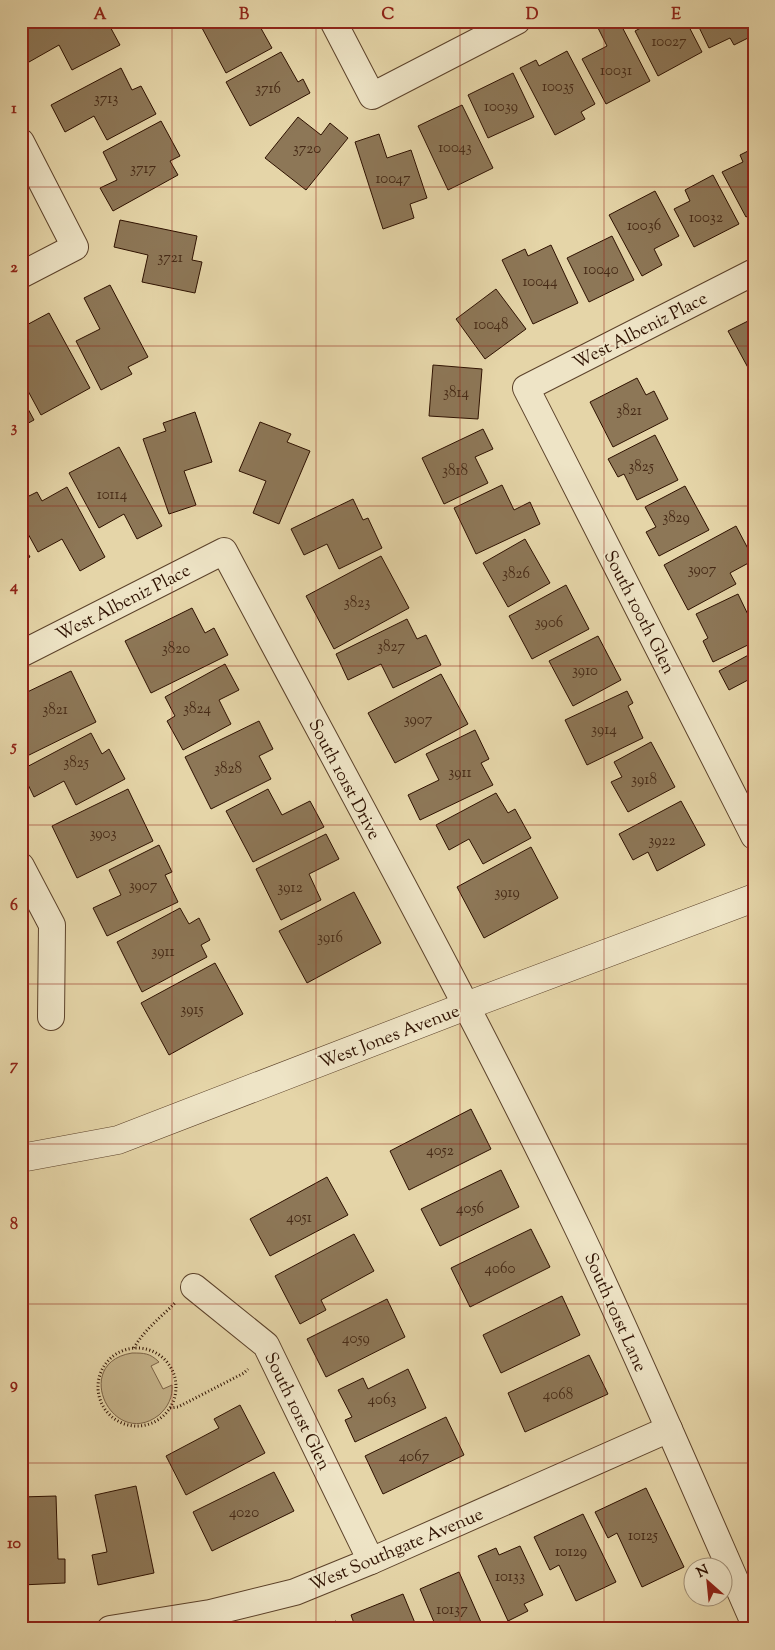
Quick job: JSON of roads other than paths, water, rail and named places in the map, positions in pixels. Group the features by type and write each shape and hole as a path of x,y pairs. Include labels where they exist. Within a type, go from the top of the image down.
{"street":[{"path":"333,21 372,96 517,21"},
{"path":"21,142 75,247 21,275"},
{"name":"West Albeniz Place","path":"526,388 754,272"},
{"name":"South 100th Glen","path":"526,388 754,836"},
{"name":"West Albeniz Place","path":"21,654 224,551"},
{"name":"South 101st Drive","path":"224,551 466,1006"},
{"path":"21,866 52,926 51,1017"},
{"name":"West Jones Avenue","path":"21,1158 118,1140 754,898"},
{"name":"South 101st Lane","path":"466,1006 580,1234 669,1429 754,1623"},
{"name":"South 101st Glen","path":"194,1287 266,1345 371,1561"},
{"name":"West Southgate Avenue","path":"110,1629 210,1613 295,1592 371,1561 669,1429"}]}
